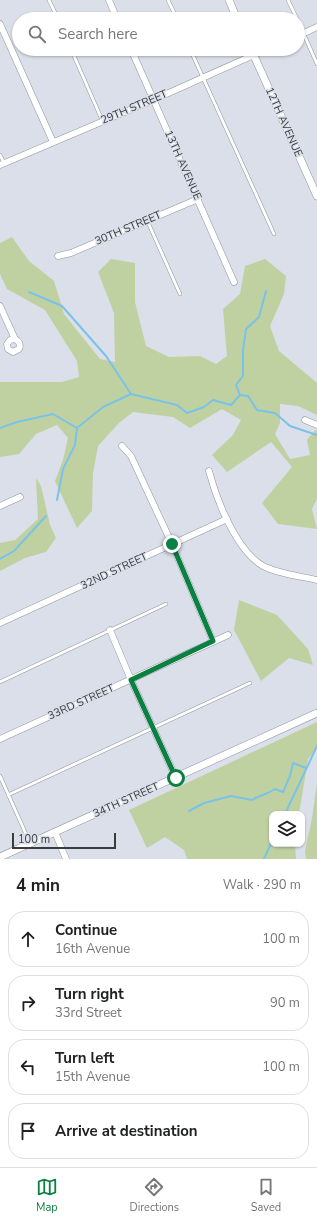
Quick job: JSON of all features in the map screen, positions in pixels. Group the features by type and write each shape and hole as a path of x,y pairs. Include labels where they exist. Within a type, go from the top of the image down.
{"street":[{"path":"109,0 114,12"},
{"path":"229,0 234,12"},
{"path":"0,24 12,51"},
{"path":"305,33 317,27"},
{"path":"14,56 53,142"},
{"name":"13TH AVENUE","path":"134,56 234,282"},
{"name":"29TH STREET","path":"2,164 203,78 244,56"},
{"name":"12TH AVENUE","path":"254,56 317,196"},
{"name":"30TH STREET","path":"58,256 71,253 198,199"},
{"path":"0,306 15,339"},
{"path":"305,420 317,425"},
{"path":"122,446 131,456 172,544 213,641"},
{"path":"209,471 212,484 227,519 240,543 256,561 273,570 317,580"},
{"path":"0,506 20,497"},
{"name":"32ND STREET","path":"0,622 227,519"},
{"path":"110,630 176,778"},
{"name":"33RD STREET","path":"0,739 228,635"},
{"name":"34TH STREET","path":"0,857 317,713"},
{"path":"55,832 66,859"}],"lane":[{"path":"49,0 55,12"},
{"path":"168,0 174,12"},
{"path":"288,0 293,12"},
{"path":"305,42 317,64"},
{"path":"74,56 102,120"},
{"path":"193,56 274,234"},
{"path":"0,155 2,164"},
{"path":"147,220 180,294"},
{"path":"0,682 166,604"},
{"path":"8,794 250,683"},
{"path":"0,776 30,844"}],"green space":[{"path":"12,237 29,261 54,281 64,314 100,359 115,362 114,313 98,272 111,259 135,263 135,302 146,346 169,357 200,356 216,364 227,356 223,309 240,294 245,266 265,259 286,276 284,294 270,326 279,351 317,383 317,415 298,406 280,404 280,423 275,434 290,459 310,455 307,440 315,430 317,431 317,499 312,509 317,529 278,524 262,503 292,467 271,442 227,472 212,455 233,435 241,420 222,409 190,428 173,417 133,412 119,423 98,446 93,473 92,511 77,528 55,481 63,460 68,438 57,425 36,434 19,454 0,457 0,382 62,382 79,377 77,361 45,310 7,289 0,274 0,243"},
{"path":"36,478 41,486 50,525 56,538 46,552 25,558 0,571 0,543 15,540 38,519"},
{"path":"239,600 277,615 308,649 313,665 289,658 261,681 234,630"},
{"path":"317,722 317,748 308,759 299,811 269,811 269,847 295,847 296,859 187,859 184,850 165,837 147,848 129,810"},
{"path":"317,783 317,859 306,859 305,851"}],"waterway":[{"path":"240,395 236,385 243,376 243,350 246,329 259,317 266,291"},
{"path":"29,292 62,306 106,356 131,394"},
{"path":"0,428 17,422 53,414 77,428 103,407 131,394 177,405 187,413 204,407 213,400 231,405 240,395 248,396 257,410 275,413 290,426 317,435"},
{"path":"57,500 63,469 75,445 77,428"},
{"path":"0,559 14,551 46,516"},
{"path":"286,811 317,746"},
{"path":"189,811 204,803 231,796 252,800 275,789 283,792 290,776 293,763 306,768"},
{"path":"264,859 269,847"}],"route":[{"path":"172,544 213,641 131,680 176,778"}]}
